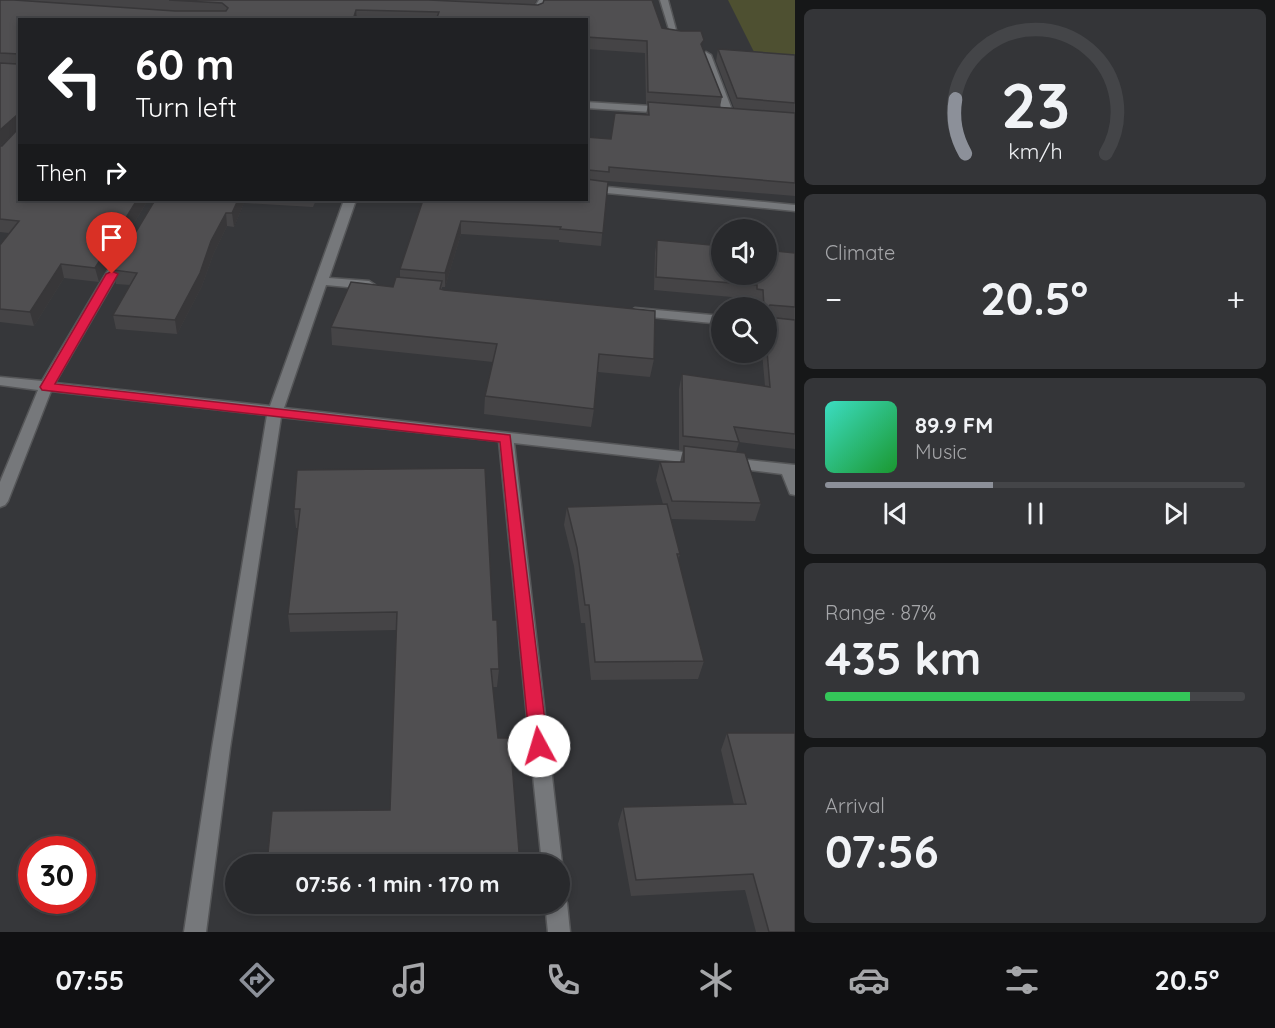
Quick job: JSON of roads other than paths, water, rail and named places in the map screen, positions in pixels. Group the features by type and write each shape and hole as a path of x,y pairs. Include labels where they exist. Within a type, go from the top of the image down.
{"street":[{"path":"514,10 537,10 543,0"},
{"path":"664,0 676,39"},
{"path":"706,55 735,115 717,114"},
{"path":"588,105 682,111"},
{"path":"588,188 795,207"},
{"path":"195,932 221,748 275,412 350,201"},
{"path":"0,501 46,387 133,239"},
{"path":"321,281 380,286"},
{"path":"627,311 711,320"},
{"path":"0,381 792,469 795,490"},
{"path":"506,438 551,854"},
{"path":"557,914 559,932"}]}
